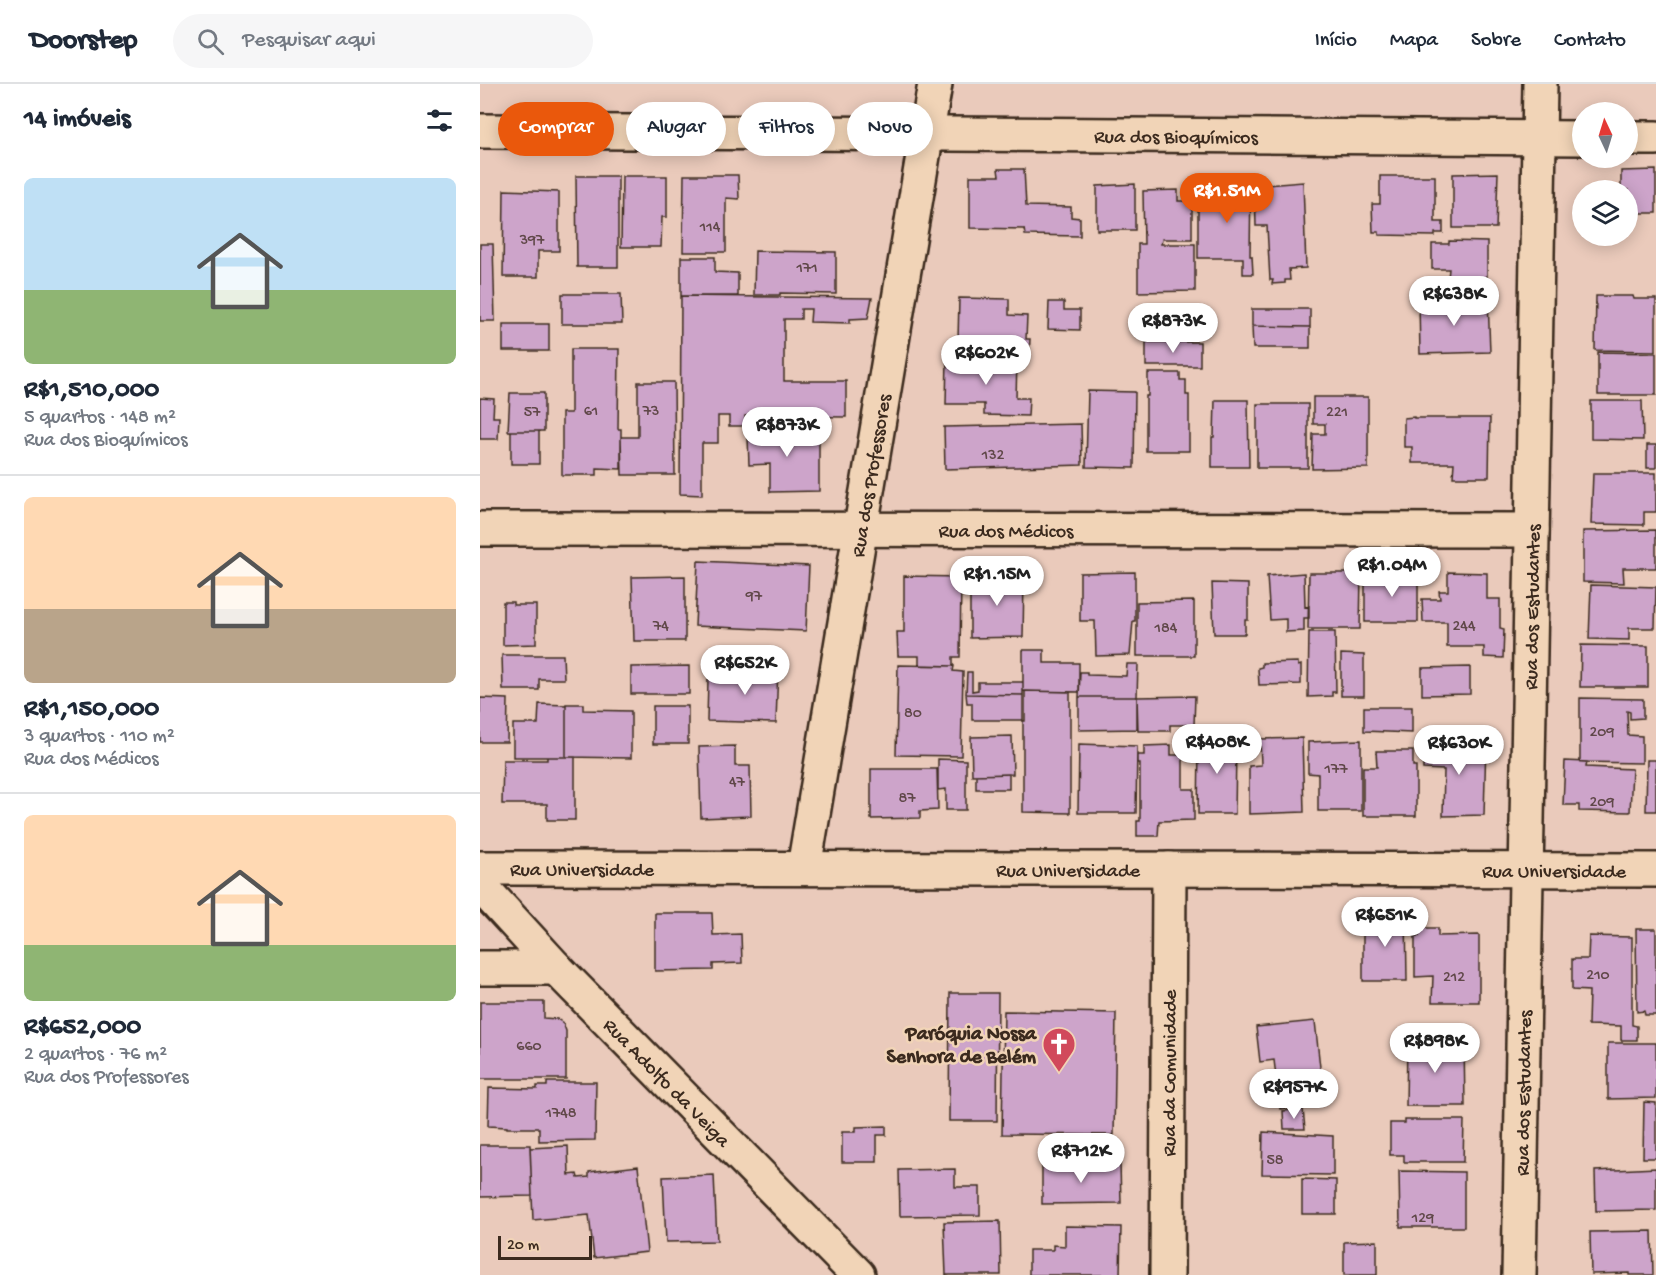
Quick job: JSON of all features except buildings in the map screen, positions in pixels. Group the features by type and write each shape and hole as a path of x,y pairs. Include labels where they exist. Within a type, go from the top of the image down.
{"street":[{"name":"Rua dos Professores","path":"932,102 935,84"},
{"name":"Rua dos Estudantes","path":"1519,1275 1539,84"},
{"name":"Rua dos Bioquímicos","path":"480,131 847,133"},
{"name":"Rua dos Bioquímicos","path":"933,134 1572,138"},
{"path":"1638,138 1656,138"},
{"name":"Rua dos Professores","path":"804,868 922,156"},
{"name":"Rua dos Médicos","path":"480,529 1532,530"},
{"name":"Rua Universidade","path":"480,868 1656,870"},
{"name":"Rua da Comunidade","path":"1167,1275 1168,869"},
{"name":"Rua Adolfo da Veiga","path":"480,885 556,968 858,1275"},
{"path":"480,968 556,968"}],"place":[{"name":"Paróquia Nossa Senhora de Belém","path":"1059,1073"}]}
